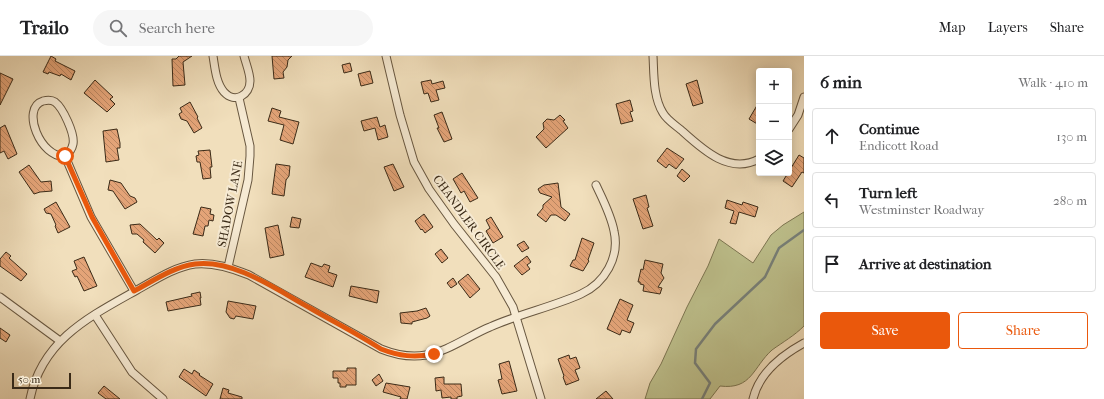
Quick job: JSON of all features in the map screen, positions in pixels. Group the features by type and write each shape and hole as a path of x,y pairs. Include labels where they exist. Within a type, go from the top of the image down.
{"street":[{"path":"213,56 217,78 223,90 231,97 239,98 247,91 250,82 244,56"},
{"name":"CHANDLER CIRCLE","path":"386,56 414,162 429,189 496,278 513,307 541,399"},
{"path":"653,56 654,82 663,114 705,151 727,163 739,164 756,160"},
{"path":"792,125 798,115 804,97"},
{"name":"SHADOW LANE","path":"228,267 248,180 250,162 250,146 239,98"},
{"path":"51,100 58,105 71,129 73,144 70,151 65,156 55,155 47,150 36,130 33,121 33,114 37,105 42,101 51,100"},
{"path":"65,156 92,217 134,291"},
{"path":"30,399 34,382 41,366 60,341 76,327 134,291 169,272 185,266 205,264 228,267 266,284 381,349 400,356 415,357 434,354 490,326 585,292 597,284 607,272 614,254 615,235 612,222 596,185"},
{"path":"0,297 60,341"},
{"path":"95,315 132,372 163,399"},
{"path":"752,399 763,377 774,364 785,354 804,343"}],"green space":[{"path":"804,212 804,326 772,350 746,381 731,386 720,386 710,399 645,399 650,383 661,364 687,307 708,266 719,239 753,263 771,235 783,225"}],"building":[{"path":"51,56 56,59 55,61 75,71 71,80 61,74 60,76 49,72 48,74 43,72"},
{"path":"179,56 192,56 183,62 185,85 173,86 172,59 176,59"},
{"path":"272,56 292,56 288,60 287,67 283,72 284,78 274,79"},
{"path":"350,63 352,71 344,73 342,65"},
{"path":"370,71 373,83 361,86 358,74"},
{"path":"0,73 13,79 0,105"},
{"path":"95,80 113,97 110,99 115,104 107,112 84,93"},
{"path":"431,80 432,84 443,81 445,88 436,90 439,100 431,102 428,93 424,94 421,82"},
{"path":"697,80 703,103 693,106 686,84"},
{"path":"630,100 633,111 630,112 633,121 621,124 616,104"},
{"path":"190,102 202,128 194,133 187,121 181,119 179,114 182,112 180,108"},
{"path":"756,107 756,123 749,119"},
{"path":"272,108 281,111 279,117 299,122 293,144 280,140 284,125 268,121"},
{"path":"442,112 452,139 444,142 437,128 439,128 434,115"},
{"path":"560,115 565,120 563,121 568,128 546,148 536,137 544,129 543,123 547,119 554,120"},
{"path":"377,117 380,127 385,125 388,137 378,140 375,128 364,131 361,121"},
{"path":"5,125 17,154 8,159 4,151 0,153 0,128"},
{"path":"117,129 120,143 120,148 117,148 119,160 106,162 103,131"},
{"path":"667,148 684,159 676,169 669,164 666,168 657,161"},
{"path":"210,150 212,167 210,167 211,178 203,179 200,162 197,162 196,156 199,155 198,151"},
{"path":"799,155 804,158 804,173 802,172 792,187 783,181 786,176 792,176 792,166"},
{"path":"276,164 290,166 284,196 272,194"},
{"path":"393,164 404,187 394,191 384,167"},
{"path":"29,165 41,182 51,181 52,191 34,194 19,172"},
{"path":"682,169 690,176 684,182 677,176"},
{"path":"462,173 478,198 470,202 464,191 461,193 453,179"},
{"path":"110,180 121,183 130,196 135,198 137,202 125,209 113,191 108,190"},
{"path":"558,183 561,207 570,214 565,221 556,215 551,215 546,222 537,215 543,208 543,205 552,197 540,193 538,189 544,185"},
{"path":"646,195 649,207 647,208 653,226 643,229 633,199"},
{"path":"727,200 742,205 743,202 758,207 755,217 739,212 736,224 730,223 734,211 725,208"},
{"path":"56,202 70,227 58,233 51,214 46,213 44,209"},
{"path":"201,207 211,209 210,214 214,215 213,221 209,220 208,226 205,226 203,236 193,234"},
{"path":"424,214 433,227 425,233 415,221"},
{"path":"292,217 301,219 299,228 290,227"},
{"path":"491,217 503,237 493,243 486,231 490,228 486,220"},
{"path":"140,224 157,240 159,238 164,243 155,253 137,234 132,234 130,225"},
{"path":"278,225 284,255 270,258 265,228"},
{"path":"582,238 594,243 588,260 589,261 583,271 570,266 573,260 575,260"},
{"path":"524,241 529,248 522,252 517,245"},
{"path":"441,249 448,258 442,263 435,254"},
{"path":"6,252 11,256 9,258 27,274 21,281 0,266 0,259"},
{"path":"527,256 531,262 527,265 530,269 522,275 514,266"},
{"path":"84,257 97,286 84,291 77,276 75,277 72,271 77,269 74,261"},
{"path":"645,260 663,264 661,273 664,278 658,287 662,288 660,294 643,291 644,285 638,282"},
{"path":"311,263 322,267 324,264 330,266 328,272 337,275 333,287 305,277"},
{"path":"468,274 480,289 470,298 458,282"},
{"path":"453,278 457,284 451,288 447,283"},
{"path":"351,286 379,291 377,303 349,296"},
{"path":"200,292 201,305 168,311 166,302 192,296 191,294"},
{"path":"620,299 633,305 627,320 634,323 630,333 622,330 620,335 607,329"},
{"path":"228,301 256,306 253,319 236,316 234,319 230,318 226,312"},
{"path":"426,308 430,316 427,318 412,322 412,324 401,323 400,313 417,311"},
{"path":"0,328 10,335 6,342 0,338"},
{"path":"569,355 570,359 576,357 580,368 575,370 579,380 566,385 558,359"},
{"path":"509,361 517,391 502,394 498,380 502,379 499,364"},
{"path":"347,368 356,368 356,385 346,385 346,387 340,387 338,378 333,378 333,371 347,371"},
{"path":"184,369 192,374 194,370 213,384 206,396 179,377"},
{"path":"379,374 383,381 376,386 372,380"},
{"path":"444,377 444,384 461,384 462,396 457,397 457,399 451,399 451,397 442,398 441,390 436,391 435,378"},
{"path":"386,383 410,387 407,399 400,399 401,397 383,392"},
{"path":"104,386 120,399 106,399 98,393"},
{"path":"223,388 229,390 228,393 242,397 242,399 220,399"},
{"path":"606,391 613,399 596,399"}],"waterway":[{"path":"702,399 710,383 695,363 696,349 715,324 765,277 779,248 804,230"}],"route":[{"path":"65,156 78,188 99,231 134,291 169,272 185,266 205,264 228,267 266,284 381,349 400,356 415,357 434,354"}]}
